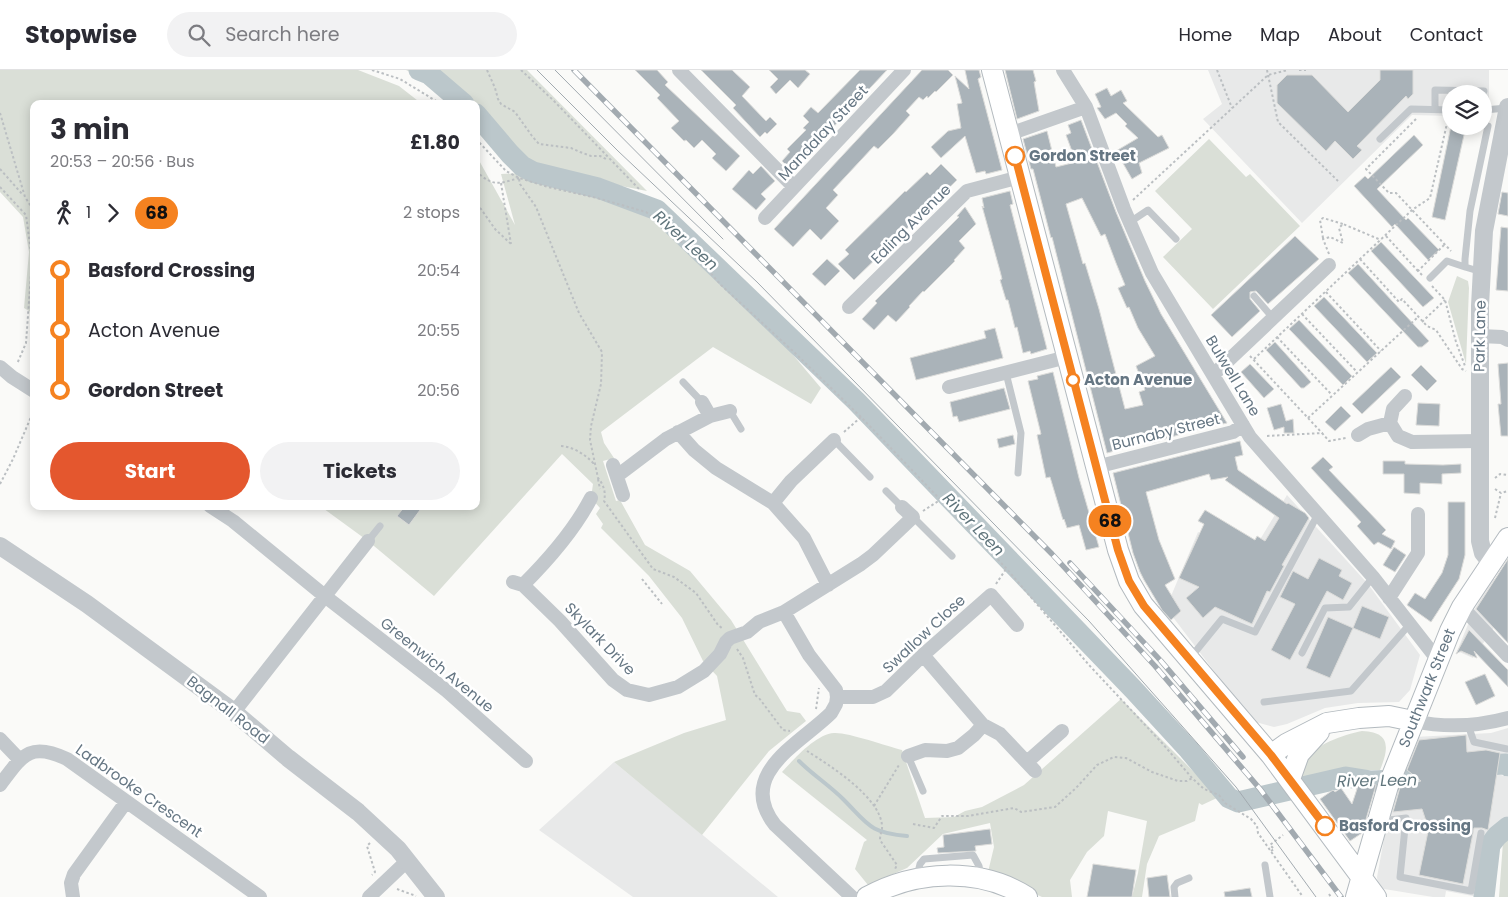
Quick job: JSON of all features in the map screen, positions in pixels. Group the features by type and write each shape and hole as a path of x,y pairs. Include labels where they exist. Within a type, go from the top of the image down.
{"main road":[{"path":"992,70 1118,550 1129,581 1144,606 1290,779 1376,897"},
{"name":"Southwark Street","path":"1356,897 1390,780 1437,659 1462,607 1508,538"},
{"path":"1271,755 1286,744 1327,723 1389,716 1413,721"},
{"path":"1290,779 1299,754 1327,723"},
{"path":"867,897 916,879 946,875 981,878 999,883 1027,897"}],"street":[{"path":"680,70 794,187"},
{"name":"Mandalay Street","path":"765,218 904,70"},
{"name":"Bulwell Lane","path":"1063,70 1086,108 1124,209 1152,273 1246,431 1373,577 1437,659"},
{"path":"1009,134 1086,108"},
{"name":"Park Lane","path":"1491,563 1483,553 1480,542 1480,336 1484,232 1503,119"},
{"name":"Ealing Avenue","path":"853,297 967,191 1020,177"},
{"path":"1213,375 1329,265"},
{"path":"1480,336 1502,337 1508,340"},
{"path":"950,387 1067,357"},
{"path":"0,367 30,388"},
{"path":"1404,396 1393,409 1390,423 1398,436 1412,442 1480,441"},
{"path":"702,402 710,416"},
{"path":"623,495 615,471 678,432 710,416 730,411"},
{"path":"1358,435 1368,429 1390,423"},
{"name":"Burnaby Street","path":"1096,467 1233,432 1246,431"},
{"path":"678,432 694,450 716,468 773,503 804,538 828,585"},
{"path":"773,503 791,481 834,440"},
{"name":"Skylark Drive","path":"591,498 582,516 546,561 518,584 560,621 613,680 627,690 649,695 678,687 704,671 720,654 728,640 747,632 759,622 784,612 828,585 873,555 913,517"},
{"path":"902,508 913,517"},
{"name":"Greenwich Avenue","path":"216,510 233,521 326,597 447,691 526,761"},
{"path":"1389,598 1418,553 1418,514"},
{"path":"234,712 368,541"},
{"name":"Bagnall Road","path":"0,546 87,604 234,712 288,758 358,812 407,861 436,897"},
{"path":"991,595 1017,625"},
{"name":"Swallow Close","path":"837,697 873,696 886,691 923,655 991,595"},
{"path":"1462,607 1508,656"},
{"path":"784,612 809,655 833,684 837,697 836,704 831,712 782,754 766,774 763,790 766,811 774,825 852,897"},
{"path":"923,655 983,725 1000,734 1031,766 1062,731"},
{"path":"1413,721 1436,726 1468,725 1508,718"},
{"path":"908,756 925,750 947,751 958,748 983,725"},
{"path":"0,740 19,759 0,785"},
{"name":"Ladbrooke Crescent","path":"19,759 38,751 52,752 67,759 260,897"},
{"path":"73,897 71,883 74,874 126,802"},
{"path":"369,897 407,861"}],"lane":[{"path":"1435,109 1435,90 1442,90"},
{"path":"1380,139 1411,109 1442,109"},
{"path":"1464,267 1470,211 1503,119"},
{"path":"1130,222 1148,210 1176,238"},
{"path":"1430,278 1447,261 1482,272"},
{"path":"1254,296 1273,318"},
{"path":"1006,373 1021,433 1018,473"},
{"path":"683,382 702,402"},
{"path":"730,411 741,428"},
{"path":"834,440 870,477"},
{"path":"886,492 902,508"},
{"path":"1189,659 1222,619 1255,632 1318,514"},
{"path":"913,517 952,556"},
{"path":"368,541 380,526"},
{"path":"1302,653 1325,608 1349,607 1373,577"},
{"path":"1264,702 1351,691 1410,624"},
{"path":"1468,725 1474,742 1507,750"},
{"path":"908,756 923,791"},
{"path":"1378,821 1406,818 1400,877 1470,891 1481,833"},
{"path":"1264,866 1270,897"},
{"path":"1175,897 1174,887 1177,883 1189,878"}],"path":[{"path":"372,70 400,79 434,100"},
{"path":"487,70 498,99 502,104 515,112 539,144 570,148 608,160"},
{"path":"521,70 554,101 608,160 640,190"},
{"path":"1217,70 1232,108"},
{"path":"1267,70 1278,122 1338,180"},
{"path":"1124,209 1268,75 1288,70"},
{"path":"1299,70 1306,70"},
{"path":"0,113 25,197"},
{"path":"1417,119 1366,169 1389,193 1396,193 1455,255"},
{"path":"1254,359 1412,210 1430,198 1446,135"},
{"path":"480,144 506,171 519,178 646,212 665,226 694,254 721,285 861,417 1006,568 1089,665 1192,778 1204,789 1219,794 1225,803 1251,819 1257,826 1258,833 1303,897"},
{"path":"0,169 30,205"},
{"path":"480,175 487,181 501,183 519,178"},
{"path":"519,178 520,184 536,207 579,313 602,352 601,384 591,426 590,440 598,478 606,495 604,501 653,569 674,577 696,593 718,625 723,629"},
{"path":"480,208 496,229 511,244 501,183"},
{"path":"0,187 26,216 30,241"},
{"path":"1329,265 1330,256 1323,239 1320,220 1323,218 1381,240"},
{"path":"1323,239 1330,237 1343,243 1339,228 1343,224"},
{"path":"1386,235 1418,271"},
{"path":"1360,259 1398,302 1402,300 1422,322 1436,330 1462,369 1467,371 1456,342 1445,300 1422,322"},
{"path":"12,377 26,343 30,288"},
{"path":"1326,291 1381,351"},
{"path":"1302,314 1357,372"},
{"path":"1308,418 1418,317"},
{"path":"1277,337 1332,395"},
{"path":"1242,347 1329,441 1358,435"},
{"path":"834,440 861,417"},
{"path":"0,484 30,419"},
{"path":"1246,431 1322,433"},
{"path":"561,446 567,446 586,456 595,466"},
{"path":"591,498 603,488 615,471"},
{"path":"1493,480 1500,474 1508,475"},
{"path":"1493,487 1501,493 1508,492"},
{"path":"913,517 940,500"},
{"path":"991,595 999,577 1006,568"},
{"path":"642,579 662,604"},
{"path":"813,728 820,668"},
{"path":"874,806 900,764 908,756"},
{"path":"913,824 934,828 942,816 968,816 1014,808 1022,812 1055,807 1097,765 1114,757 1126,758 1152,772 1178,781 1187,782 1192,778"},
{"path":"882,828 880,840 896,865 894,871"},
{"path":"379,832 367,846 375,872 372,876 384,890 390,886 417,897"},
{"path":"1272,851 1274,849 1270,844 1283,835"}],"shaded area":[{"path":"0,70 358,70 399,86 417,100 30,100 30,312 24,308 29,252 23,217 0,192"},
{"path":"406,70 527,70 647,191 534,169 525,165 502,147 480,121 480,100 458,100 448,91"},
{"path":"1208,70 1489,70 1489,85 1442,85 1442,116 1412,115 1302,223 1203,119 1222,104"},
{"path":"1209,139 1246,177 1250,174 1300,226 1213,309 1163,257 1192,229 1155,191"},
{"path":"480,162 515,225 501,174 523,173 658,208 750,304 821,388 811,404 713,347 601,432 604,443 614,458 603,461 616,501 620,500 645,545 690,571 731,620 787,711 800,713 806,721 769,751 702,835 614,762 684,733 726,720 717,676 703,661 682,618 649,576 601,528 603,524 596,514 600,508 591,498 593,484 562,454 434,596 368,541 325,510 480,510"},
{"path":"1457,276 1468,281 1469,288 1466,364 1448,302"},
{"path":"1287,495 1368,584 1420,655 1410,690 1399,702 1358,703 1325,708 1287,724 1274,727 1252,721 1166,608 1198,532 1250,556"},
{"path":"1493,578 1508,592 1508,607 1473,658 1457,651 1474,610"},
{"path":"1121,699 1219,797 1202,805 1199,803 1195,821 1159,836 1147,864 1142,897 1132,897 1147,821 1108,811 1104,836 1087,852 1070,880 1072,897 1042,897 988,872 994,847 990,823 943,834 907,868 868,885 855,869 864,842 867,840 782,772 813,742 827,734 840,733 857,737 902,750 925,818 954,817 965,811 982,807 1024,785"},
{"path":"1508,728 1508,761 1492,760 1401,776 1414,737 1491,733"},
{"path":"1362,731 1378,734 1383,738 1386,748 1380,770 1345,770 1302,779 1303,768 1307,759 1322,745 1342,736"},
{"path":"614,762 778,897 633,897 539,830"},
{"path":"1483,770 1508,777 1508,816 1490,836 1478,897 1446,891 1445,897 1433,897 1378,888 1377,877 1389,812 1397,785"},
{"path":"1508,837 1508,897 1499,897 1503,842"}],"building":[{"path":"635,70 657,70 668,82 665,85 740,156 726,171 712,158 716,154 702,140 694,148 671,128 679,121 657,98 660,95"},
{"path":"701,70 732,70 750,87 742,96 766,121 770,117 777,124 767,134 765,132 760,137 733,108 736,105"},
{"path":"769,70 805,70 810,74 798,88 790,80 776,94 770,87 778,79"},
{"path":"860,70 887,70 792,171 782,161 790,152 787,149 806,130 803,128 809,122 803,116 811,107 818,113"},
{"path":"922,70 948,70 953,75 928,98 927,96 923,100 919,97 906,111 910,115 893,134 878,149 874,146 833,190 838,195 826,208 839,221 821,240 810,229 793,247 774,229"},
{"path":"965,70 979,70 981,77 978,79 1002,170 986,174 985,171 976,173 965,136 941,158 931,147 948,131 961,128 957,104 962,103 955,76 969,89"},
{"path":"1005,70 1033,70 1039,111 1017,119"},
{"path":"1380,70 1413,70 1413,94 1408,99 1406,96 1357,146 1362,150 1353,159 1335,141 1326,151 1277,103 1277,85 1287,75 1312,75 1348,112 1380,80"},
{"path":"1107,88 1111,96 1121,90 1127,101 1123,103 1158,137 1162,135 1169,148 1139,163 1142,173 1132,179 1116,151 1138,138 1125,126 1127,124 1116,113 1105,119 1097,108 1101,107 1095,94"},
{"path":"1081,120 1145,281 1161,314 1227,423 1107,453 1052,237 1023,139 1047,131 1056,167 1076,162 1066,135 1071,133 1068,125","holes":["1082,198 1101,236 1105,234 1125,285 1118,288 1127,308 1129,307 1138,328 1155,356 1136,366 1145,390 1139,392 1143,405 1125,409 1099,309 1085,263 1083,264 1066,204"]},
{"path":"1414,135 1423,145 1377,189 1406,220 1408,218 1439,250 1428,260 1395,224 1392,227 1354,186 1365,176 1368,179"},
{"path":"1449,135 1464,135 1445,220 1432,217"},
{"path":"941,164 957,180 854,280 838,264 849,254 845,250 905,191 927,172 930,175"},
{"path":"761,166 775,181 761,194 766,199 756,210 732,189 749,170 753,174"},
{"path":"1010,191 1013,204 1010,205 1047,349 1031,354 1030,351 1023,353 1017,327 1015,328 1008,300 1006,300 1000,280 1002,279 982,206 984,208 982,198"},
{"path":"1502,192 1508,193 1508,216 1498,214"},
{"path":"965,207 976,224 959,241 965,248 955,261 923,291 896,322 888,315 874,330 862,319 877,303 875,301 959,217 957,216"},
{"path":"1501,227 1508,228 1508,291 1496,290"},
{"path":"1295,236 1319,259 1268,304 1256,291 1250,292 1250,299 1260,311 1232,337 1211,315"},
{"path":"1381,242 1434,298 1423,307 1371,251"},
{"path":"827,259 840,271 825,286 812,274"},
{"path":"1358,264 1429,341 1422,347 1418,347 1348,273"},
{"path":"1324,297 1377,353 1367,362 1314,306"},
{"path":"1299,320 1352,376 1343,385 1289,329"},
{"path":"995,328 1003,358 916,380 910,358 986,338 984,331"},
{"path":"1275,342 1311,382 1304,388 1301,388 1266,350"},
{"path":"1508,363 1508,436 1501,436 1498,404 1501,404 1498,364"},
{"path":"1250,364 1274,389 1264,398 1241,372"},
{"path":"1421,365 1437,381 1427,391 1411,375"},
{"path":"1391,367 1401,377 1362,414 1352,404"},
{"path":"1053,372 1079,478 1099,547 1086,550 1079,525 1067,528 1063,520 1050,477 1046,478 1037,435 1041,434 1028,381 1038,379 1037,376"},
{"path":"1004,388 1010,409 959,422 957,416 953,417 950,402"},
{"path":"1418,403 1440,404 1439,426 1416,425"},
{"path":"1281,404 1286,421 1293,419 1294,433 1284,433 1284,427 1274,430 1267,408"},
{"path":"1341,406 1351,416 1335,431 1325,422"},
{"path":"1013,435 1015,444 999,448 997,439"},
{"path":"1240,441 1243,455 1235,457 1238,470 1287,504 1305,513 1309,518 1282,565 1284,566 1270,592 1267,591 1252,624 1215,607 1203,618 1186,598 1199,587 1179,578 1204,524 1198,521 1205,510 1255,540 1257,536 1265,541 1279,518 1225,480 1228,477 1211,480 1209,474 1146,492 1159,540 1175,579 1165,585 1181,611 1171,620 1162,610 1140,572 1133,553 1113,473"},
{"path":"1323,457 1333,467 1329,470 1386,530 1382,534 1395,541 1391,549 1378,542 1374,545 1357,526 1361,522 1311,468"},
{"path":"1383,461 1405,461 1405,464 1461,464 1461,473 1442,474 1442,484 1420,483 1420,494 1404,493 1404,474 1383,474"},
{"path":"1448,502 1465,502 1465,555 1459,579 1431,622 1407,605 1415,593 1425,599 1442,573 1448,555"},
{"path":"402,510 420,510 409,525 397,516"},
{"path":"1394,547 1406,555 1395,572 1383,565"},
{"path":"1319,558 1342,570 1339,576 1352,583 1343,600 1327,591 1290,660 1271,650 1295,604 1280,597 1293,571 1308,579"},
{"path":"1508,559 1508,643 1476,609"},
{"path":"1362,606 1389,617 1380,639 1353,628"},
{"path":"1328,617 1353,628 1330,678 1306,668"},
{"path":"1469,630 1508,670 1508,687 1474,651 1477,658 1461,651 1456,654"},
{"path":"1485,674 1495,696 1476,705 1465,682"},
{"path":"1466,735 1467,752 1486,750 1500,753 1488,830 1474,828 1463,884 1419,875 1430,822 1426,821 1422,809 1393,812 1401,784 1421,781 1407,770 1419,740"},
{"path":"1359,783 1376,785 1362,833 1350,841 1320,799 1333,790 1335,792 1341,788 1352,804"},
{"path":"990,829 992,844 975,846 976,851 938,853 937,848 944,847 943,835"},
{"path":"1093,864 1136,870 1132,897 1087,897"},
{"path":"1167,875 1170,897 1149,897 1147,878"},
{"path":"1250,888 1252,897 1225,897 1224,892"}],"waterway":[{"name":"River Leen","path":"419,70 429,74 459,100"},
{"name":"River Leen","path":"480,119 510,154 522,166 533,172 598,188 657,210 856,401 1133,689 1189,750 1229,798 1238,802 1346,777 1371,781 1425,779 1482,765 1506,764 1508,766"},
{"path":"799,761 838,794 870,826 894,835 907,836"},
{"name":"River Leen","path":"1484,897 1490,845 1508,827"}],"tram line":[{"path":"537,70 618,151 757,282 1089,621 1236,787 1316,897"},
{"path":"555,70 723,239"}],"railway":[{"path":"574,70 1052,554 1155,666 1260,789 1341,897"},
{"path":"1070,563 1161,661 1243,757"}],"bus line":[{"name":"68","path":"1015,156 1118,550 1129,581 1144,606 1271,755 1325,826"}],"place":[{"name":"Gordon Street","path":"1015,156"},
{"name":"Acton Avenue","path":"1073,380"},
{"name":"Basford Crossing","path":"1325,826"}]}
